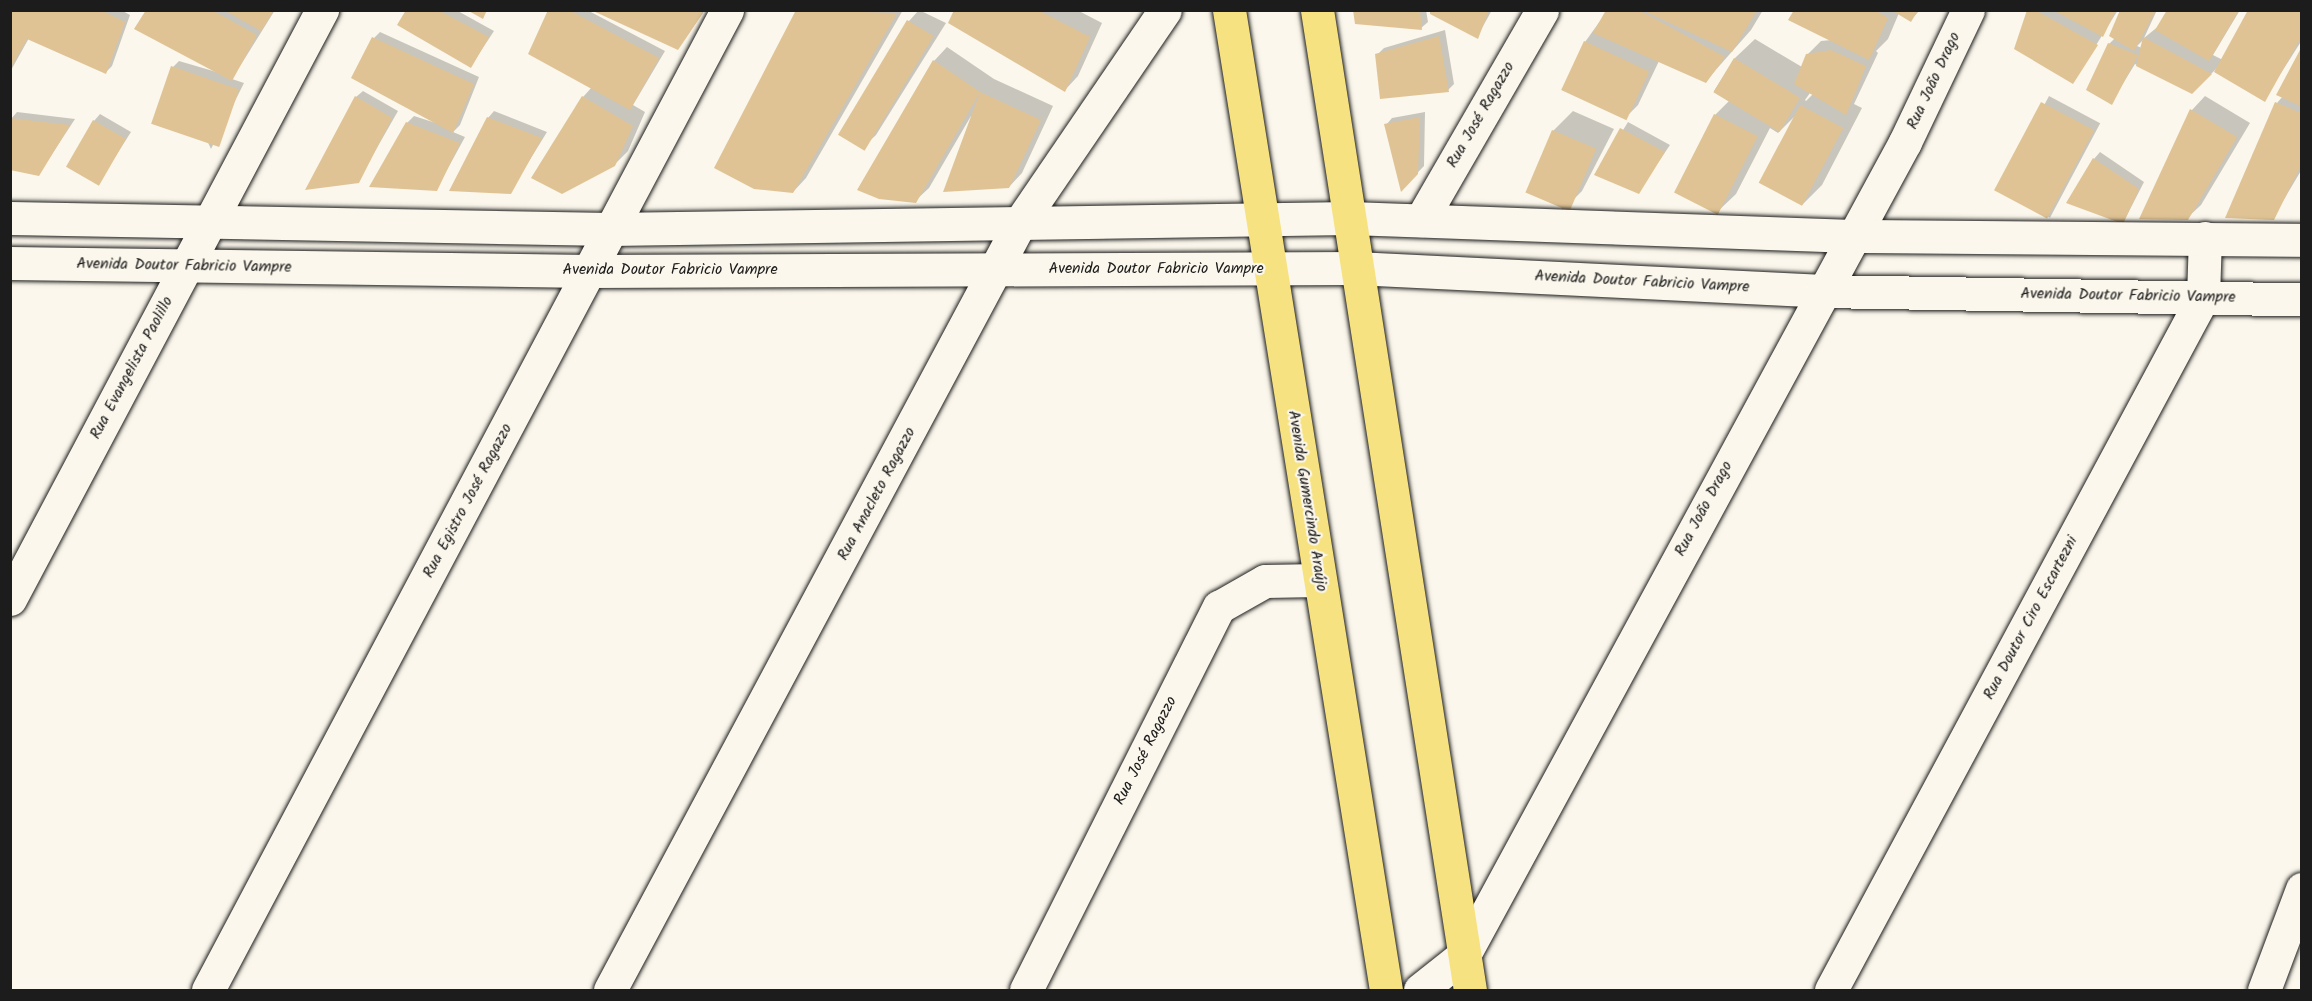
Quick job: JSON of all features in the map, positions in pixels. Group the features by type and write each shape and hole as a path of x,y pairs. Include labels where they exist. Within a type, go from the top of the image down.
{"highway":[{"name":"Avenida Gumercindo Araújo","path":"1229,10 1260,220 1270,268 1386,990"},
{"path":"1317,10 1470,990"}],"street":[{"name":"Rua Evangelista Paolillo","path":"10,599 186,266 212,224 322,10"},
{"name":"Rua Egistro José Ragazzo","path":"208,990 727,10"},
{"name":"Rua Anacleto Ragazzo","path":"610,990 997,270 1021,221 1165,10"},
{"name":"Rua José Ragazzo","path":"1421,220 1542,10"},
{"name":"Rua João Drago","path":"1420,990 1464,955 1822,291 1905,142 1968,10"},
{"path":"10,218 212,224 610,229 1021,221 1350,218 1853,236 2301,240"},
{"name":"Rua Doutor Ciro Escartezni","path":"1831,990 2203,297 2205,238"},
{"name":"Avenida Doutor Fabricio Vampre","path":"10,263 590,271 1356,268 1822,291 2301,299"},
{"name":"Rua José Ragazzo","path":"1026,990 1219,607 1265,581 1319,580"},
{"path":"2264,990 2301,889"}],"building":[{"path":"10,10 101,10 125,22 106,74 27,39 10,69"},
{"path":"146,10 212,10 257,35 232,81 134,29"},
{"path":"224,10 274,10 261,31"},
{"path":"406,10 438,10 489,37 471,68 397,25"},
{"path":"467,10 487,10 483,19"},
{"path":"548,10 569,10 659,58 630,110 528,54"},
{"path":"591,10 697,10 703,13 678,50"},
{"path":"796,10 897,13 793,193 754,189 714,168"},
{"path":"954,10 1038,10 1090,37 1065,92 948,23"},
{"path":"1353,10 1420,10 1422,30 1355,24"},
{"path":"1430,10 1489,10 1478,39 1430,14"},
{"path":"1606,10 1639,10 1725,57 1706,83 1593,33"},
{"path":"1642,10 1757,10 1732,52"},
{"path":"1794,10 1875,10 1888,18 1869,60 1788,20"},
{"path":"1891,10 1918,10 1911,22"},
{"path":"2027,10 2035,10 2098,45 2073,84 2014,49"},
{"path":"2053,10 2116,10 2103,37"},
{"path":"2120,10 2156,10 2134,51 2109,36"},
{"path":"2167,10 2239,10 2209,61 2155,30"},
{"path":"2248,10 2301,10 2301,37 2265,102 2214,72"},
{"path":"907,20 934,36 865,151 838,135"},
{"path":"1439,36 1449,92 1380,99 1375,54"},
{"path":"372,37 474,84 453,133 351,78"},
{"path":"2143,37 2212,74 2192,94 2136,66"},
{"path":"1584,41 1649,71 1626,120 1561,90"},
{"path":"2108,43 2138,55 2112,105 2086,90"},
{"path":"2301,48 2301,106 2276,95"},
{"path":"1831,50 1866,66 1846,115 1794,84 1806,54"},
{"path":"1734,58 1800,98 1779,132 1713,92"},
{"path":"933,60 980,92 916,203 879,199 857,190"},
{"path":"171,66 239,89 219,147 151,124"},
{"path":"980,92 1041,120 1009,188 943,192"},
{"path":"355,96 392,118 359,183 305,190"},
{"path":"582,96 633,126 615,166 562,194 531,178"},
{"path":"2041,102 2094,130 2047,218 1994,190"},
{"path":"2275,102 2301,113 2301,165 2274,220 2225,218"},
{"path":"1800,105 1843,128 1802,206 1759,183"},
{"path":"2190,109 2237,137 2188,220 2139,219"},
{"path":"1714,114 1758,136 1718,215 1674,192"},
{"path":"487,117 542,138 511,194 449,191"},
{"path":"1420,117 1418,174 1401,192 1384,124"},
{"path":"10,118 70,125 39,176 10,170"},
{"path":"93,120 126,139 99,186 66,167"},
{"path":"406,122 460,143 437,191 369,187"},
{"path":"1620,128 1665,152 1639,194 1594,175"},
{"path":"1552,130 1596,149 1570,211 1525,193"},
{"path":"2093,158 2139,189 2123,224 2066,203"}]}
